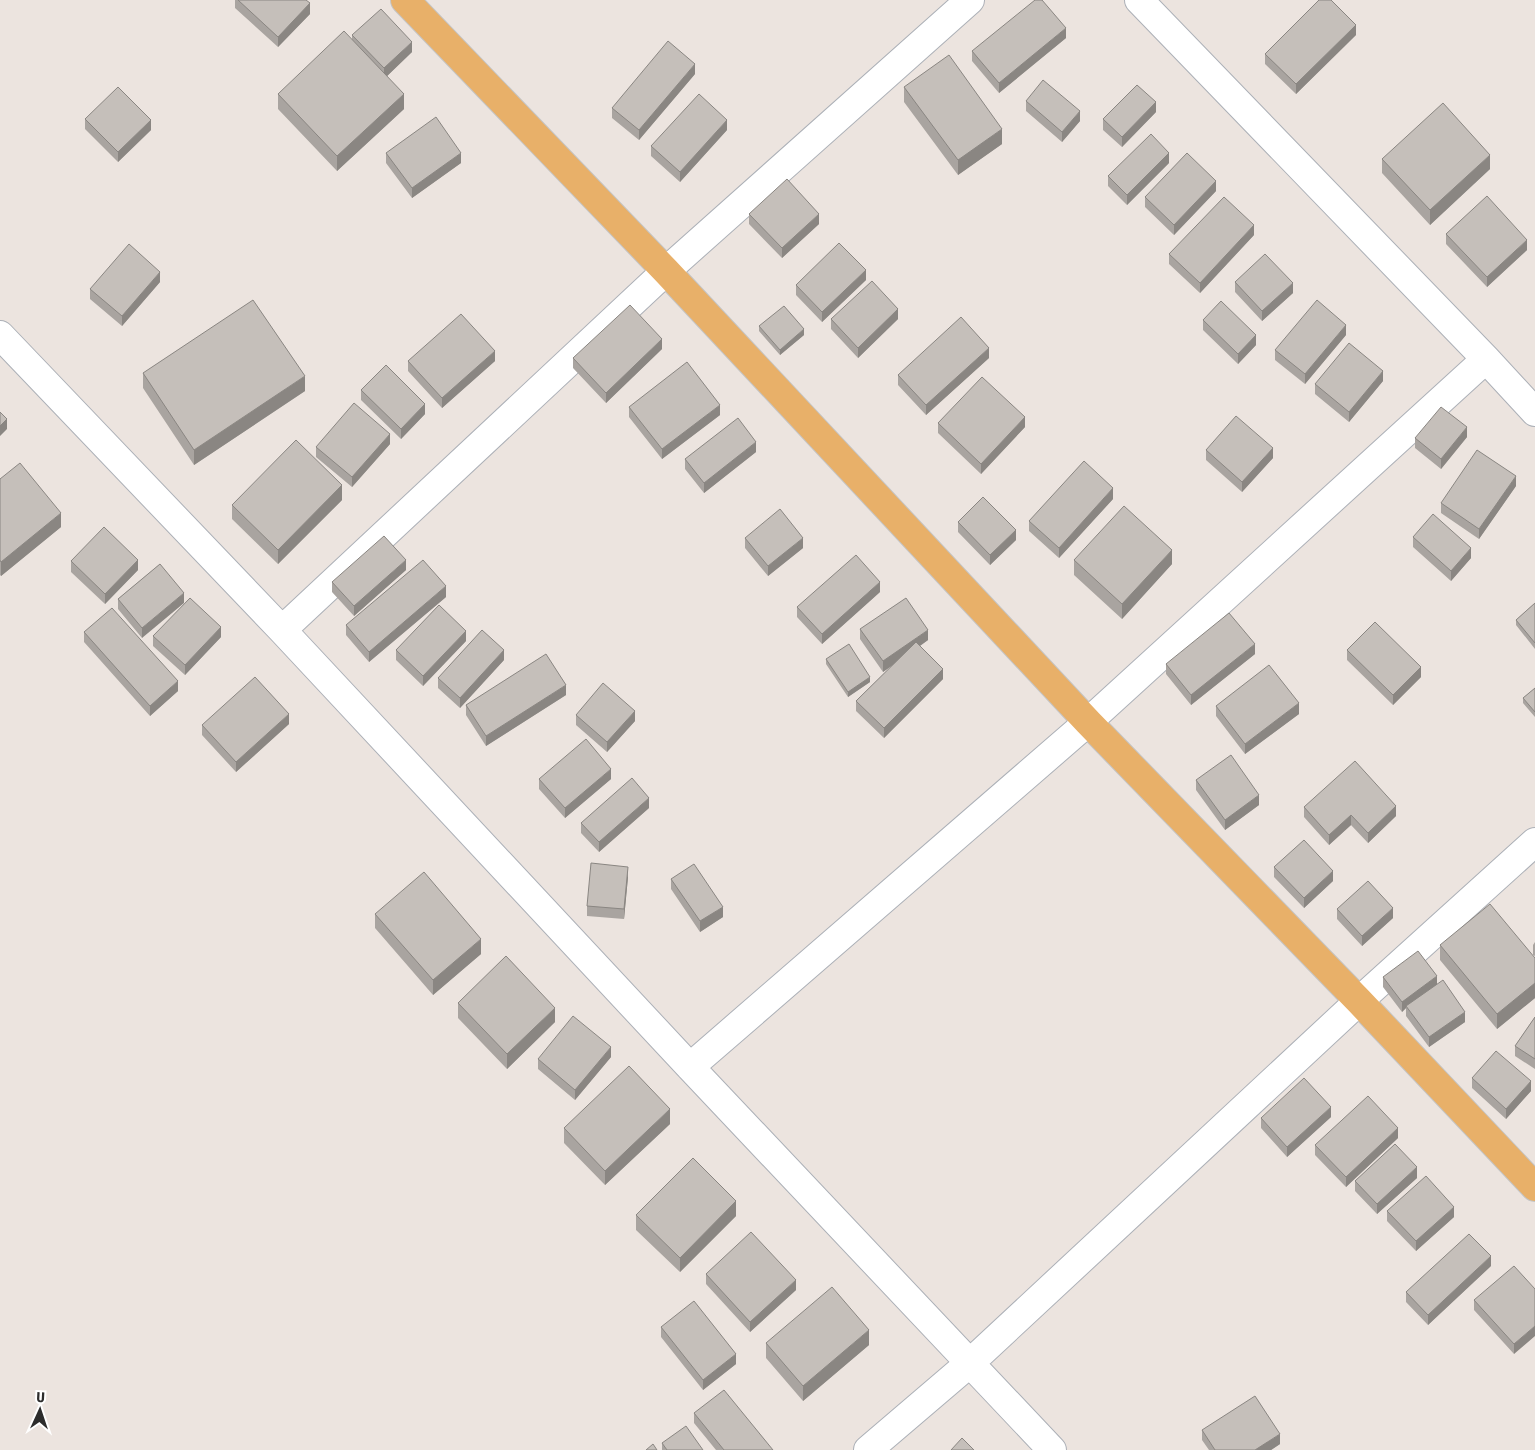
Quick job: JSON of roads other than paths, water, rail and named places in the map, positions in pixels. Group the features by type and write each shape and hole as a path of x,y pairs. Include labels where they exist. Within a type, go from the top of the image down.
{"main road":[{"path":"405,0 666,271 1088,722 1535,1187"}],"street":[{"path":"282,630 666,271 970,0"},
{"path":"1139,0 1535,412"},
{"path":"0,334 282,630 690,1067 971,1362 1052,1450"},
{"path":"690,1067 1088,722 1486,359"},
{"path":"868,1450 971,1362 1358,1001 1535,842"}]}
